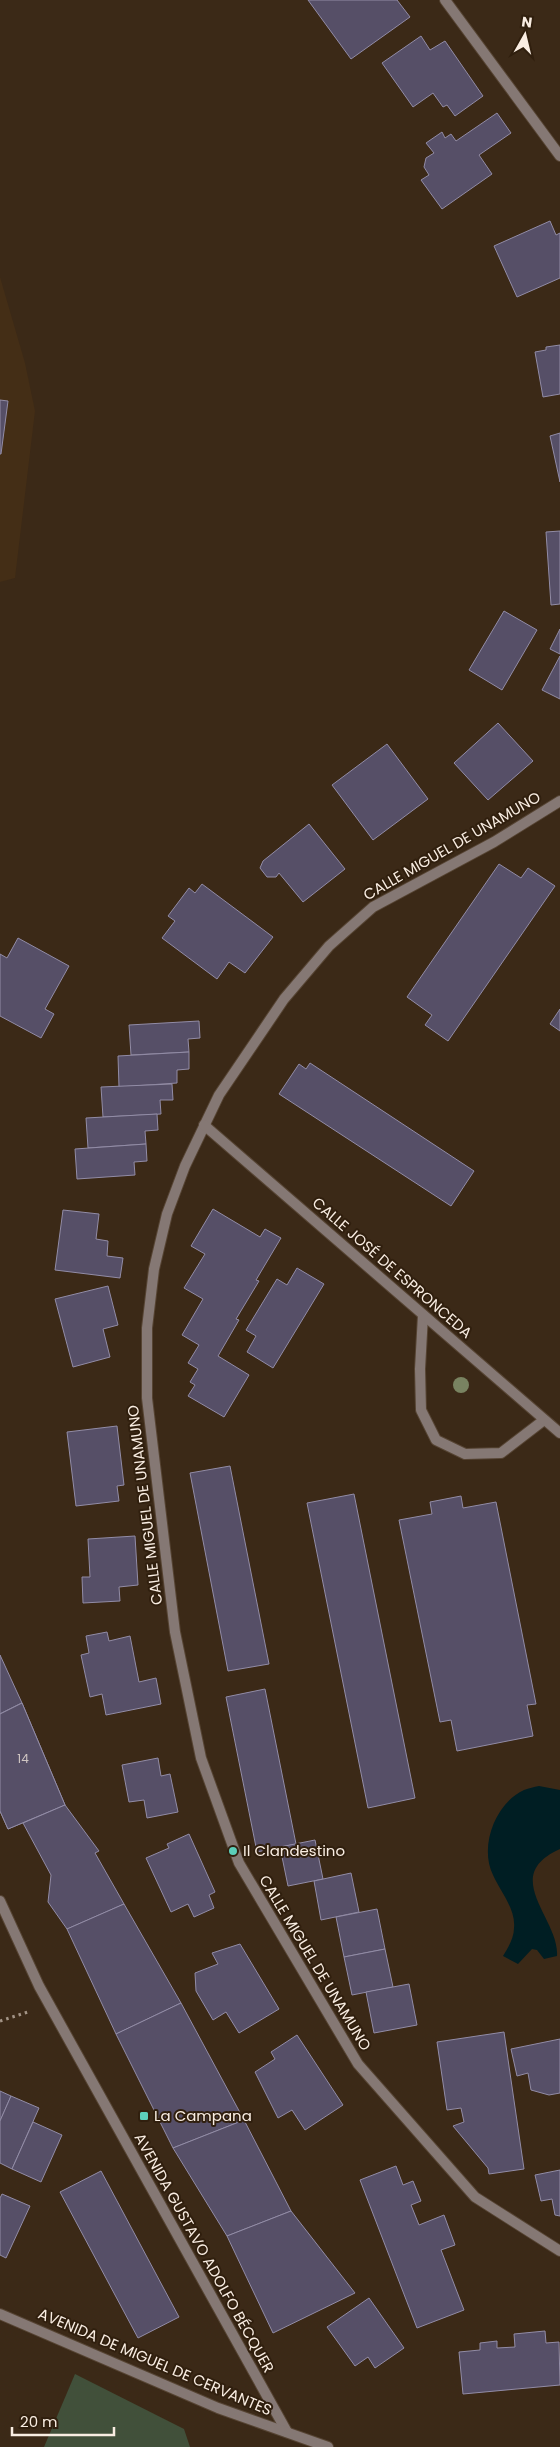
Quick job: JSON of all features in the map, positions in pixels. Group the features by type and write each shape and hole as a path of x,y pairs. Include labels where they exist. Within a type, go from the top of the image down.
{"street":[{"path":"445,0 560,156"},
{"name":"CALLE MIGUEL DE UNAMUNO","path":"560,801 494,842 373,907 329,946 284,1000 219,1095 185,1166 167,1214 154,1269 147,1328 147,1398 175,1632 201,1758 239,1863 358,2064 475,2197 560,2250"},
{"name":"CALLE JOSÉ DE ESPRONCEDA","path":"204,1125 560,1433"},
{"path":"423,1315 420,1369 422,1410 436,1440 465,1454 501,1453 544,1420"},
{"name":"AVENIDA GUSTAVO ADOLFO BÉCQUER","path":"0,1901 50,2005 286,2432"},
{"name":"AVENIDA DE MIGUEL DE CERVANTES","path":"0,2314 218,2408 328,2447"}],"path":[{"path":"0,2021 50,2005"}],"shaded area":[{"path":"0,277 25,363 35,411 15,578 0,582"}],"green space":[{"path":"75,2374 184,2429 190,2447 44,2447"}],"water":[{"path":"539,1786 560,1790 560,1849 542,1860 534,1872 533,1885 537,1899 550,1927 557,1956 544,1959 537,1950 532,1949 518,1964 503,1956 512,1939 514,1921 510,1907 489,1864 489,1839 492,1827 505,1805 524,1790"}],"building":[{"path":"308,0 397,0 410,17 351,59"},
{"path":"421,36 430,50 445,41 483,96 455,116 447,105 443,107 433,93 413,107 382,63"},
{"path":"497,113 511,133 479,155 492,174 442,209 421,180 429,175 424,167 426,158 434,153 426,143 442,132 445,138 451,134 456,141"},
{"path":"550,221 556,235 560,233 560,278 517,297 494,246"},
{"path":"560,345 560,394 543,397 535,352 546,350 546,347"},
{"path":"0,400 8,401 1,454 0,454"},
{"path":"560,433 560,482 550,436"},
{"path":"560,531 560,604 551,605 546,532"},
{"path":"504,611 537,630 502,690 469,670"},
{"path":"560,629 560,654 550,649"},
{"path":"560,656 560,699 542,690"},
{"path":"498,723 533,761 488,800 454,763"},
{"path":"387,744 428,799 373,840 332,785"},
{"path":"309,824 345,869 303,902 279,873 276,877 267,877 260,868 263,861"},
{"path":"499,864 521,878 528,868 555,886 448,1041 425,1025 432,1015 407,997"},
{"path":"202,884 273,937 245,973 229,962 217,979 162,938 175,921 168,916 189,888 195,893"},
{"path":"18,938 69,966 45,1009 54,1014 41,1038 0,1016 0,954 7,958"},
{"path":"560,1009 560,1031 550,1024"},
{"path":"199,1021 200,1038 188,1039 189,1052 131,1055 129,1025"},
{"path":"189,1052 189,1069 177,1070 177,1083 119,1087 118,1056"},
{"path":"310,1063 474,1171 451,1206 279,1094 299,1064 306,1069"},
{"path":"172,1084 173,1100 160,1100 161,1114 103,1117 101,1087"},
{"path":"157,1114 158,1130 145,1131 146,1144 88,1148 86,1118"},
{"path":"146,1144 147,1161 134,1162 135,1175 77,1179 75,1149"},
{"path":"213,1209 260,1237 265,1229 281,1238 256,1280 259,1281 236,1319 239,1320 218,1356 249,1375 224,1417 188,1396 195,1385 190,1382 198,1369 188,1363 199,1345 182,1335 203,1299 184,1288 205,1254 191,1246"},
{"path":"63,1210 99,1214 96,1239 108,1241 107,1256 123,1258 120,1278 55,1270"},
{"path":"297,1268 324,1284 273,1368 247,1352 256,1336 246,1330 277,1279 287,1285"},
{"path":"108,1286 118,1325 103,1329 110,1357 73,1367 55,1299"},
{"path":"117,1426 124,1485 117,1486 119,1501 76,1506 67,1432"},
{"path":"230,1466 269,1664 228,1671 190,1473"},
{"path":"354,1494 415,1798 368,1808 307,1503"},
{"path":"461,1496 463,1508 496,1502 536,1704 527,1705 533,1736 457,1751 451,1720 440,1722 399,1520 432,1514 430,1502"},
{"path":"135,1536 138,1585 119,1587 120,1601 83,1603 82,1577 90,1577 88,1539"},
{"path":"107,1632 109,1641 130,1636 139,1682 156,1678 161,1704 106,1715 102,1694 90,1697 81,1655 89,1653 86,1636"},
{"path":"0,1655 22,1703 0,1714"},
{"path":"265,1689 296,1844 257,1852 226,1697"},
{"path":"22,1703 65,1805 8,1829 0,1811 0,1714"},
{"path":"22,1703 65,1805 8,1829 0,1811 0,1714"},
{"path":"158,1758 161,1776 170,1774 178,1812 147,1818 144,1800 129,1802 122,1765"},
{"path":"65,1805 99,1851 95,1853 124,1904 67,1929 48,1902 51,1875 23,1823"},
{"path":"189,1834 215,1892 209,1895 214,1908 194,1917 188,1904 171,1912 146,1858 169,1848 167,1844"},
{"path":"315,1840 323,1879 288,1886 280,1847"},
{"path":"351,1873 359,1912 321,1920 314,1881"},
{"path":"124,1904 181,2003 116,2034 67,1929"},
{"path":"377,1909 385,1949 344,1957 336,1917"},
{"path":"240,1944 279,2009 239,2033 226,2012 213,2020 196,1991 195,1973 218,1964 212,1953"},
{"path":"385,1949 393,1987 352,1995 344,1957"},
{"path":"409,1984 417,2025 374,2033 366,1992"},
{"path":"181,2003 244,2120 173,2148 116,2034"},
{"path":"504,2032 524,2169 489,2174 488,2168 453,2126 464,2122 461,2108 447,2110 437,2042"},
{"path":"297,2035 343,2105 305,2130 292,2110 278,2118 255,2072 275,2059 271,2052"},
{"path":"560,2039 560,2093 549,2095 531,2090 528,2073 517,2076 511,2049"},
{"path":"0,2091 11,2096 0,2121"},
{"path":"11,2096 39,2108 12,2169 0,2163 0,2121"},
{"path":"244,2120 291,2211 227,2236 173,2148"},
{"path":"33,2122 62,2135 41,2182 12,2169"},
{"path":"396,2166 403,2185 413,2181 421,2201 411,2205 419,2225 444,2215 455,2245 441,2250 464,2310 417,2328 360,2180"},
{"path":"560,2170 560,2216 555,2215 552,2199 541,2201 535,2175"},
{"path":"101,2171 179,2317 138,2338 60,2192"},
{"path":"2,2194 30,2206 6,2258 0,2255 0,2198"},
{"path":"291,2211 355,2293 273,2333 227,2236"},
{"path":"369,2298 404,2348 375,2368 368,2357 355,2366 327,2327"},
{"path":"545,2331 546,2343 559,2342 560,2385 463,2394 459,2352 480,2350 480,2343 497,2341 497,2348 515,2347 514,2334"}],"place":[{"name":"Il Clandestino","path":"233,1851"},
{"name":"La Campana","path":"144,2116"}]}
